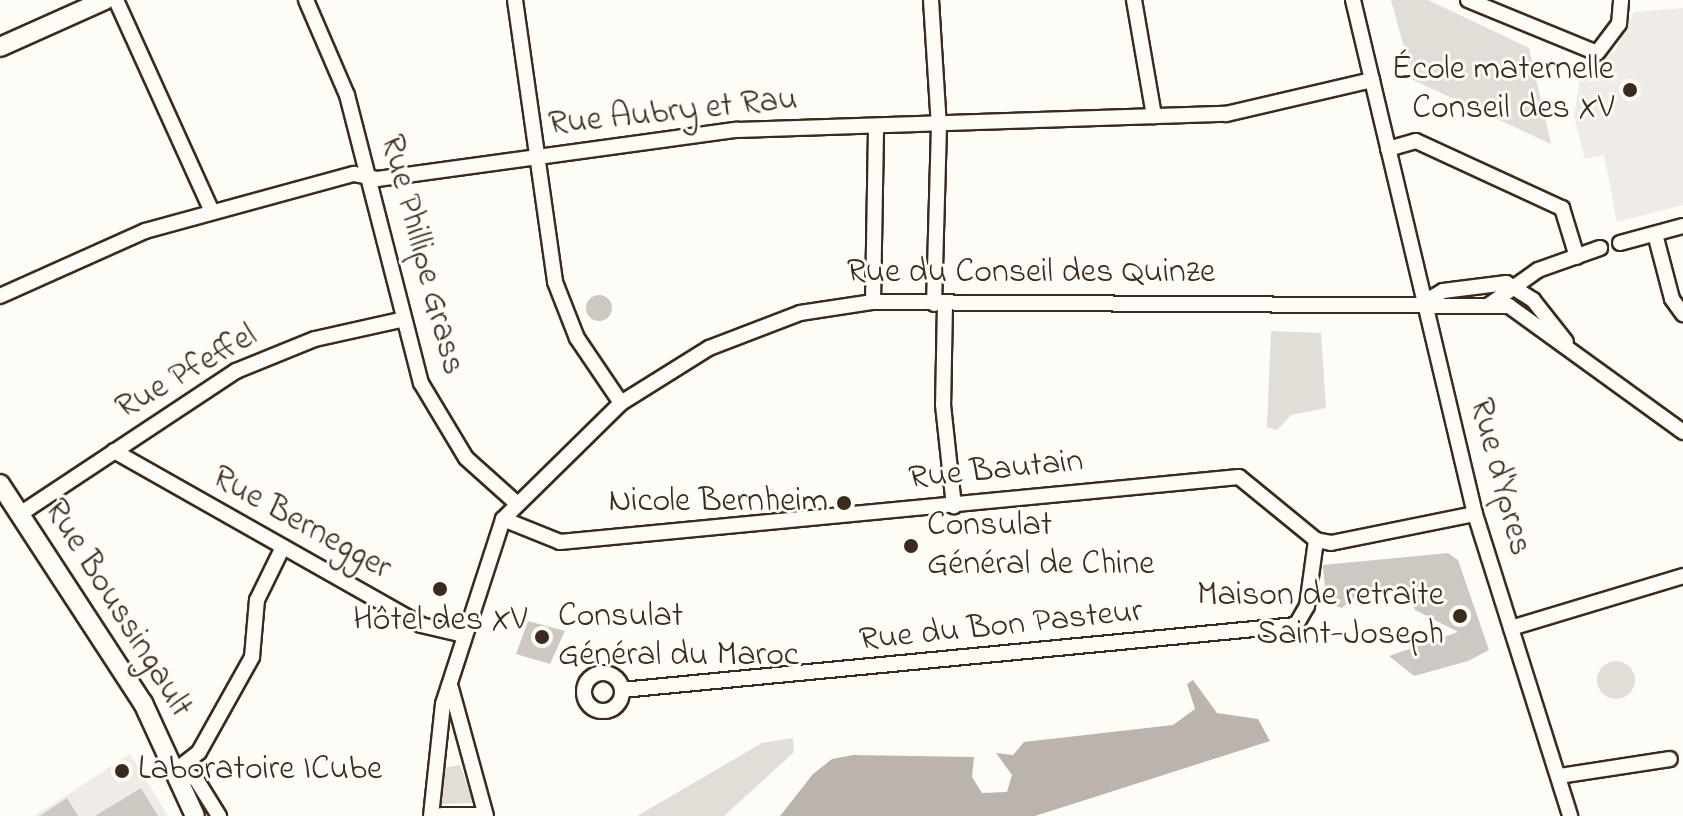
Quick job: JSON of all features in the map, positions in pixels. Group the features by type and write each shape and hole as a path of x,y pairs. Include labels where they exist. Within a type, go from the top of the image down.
{"main road":[{"path":"0,47 105,0"},
{"name":"Rue Boussingault","path":"0,484 143,703 195,816"}],"street":[{"path":"116,0 211,209"},
{"name":"Rue Phillipe Grass","path":"306,0 347,95 401,320 442,422 466,458 515,502"},
{"path":"515,0 555,282 577,338 621,403"},
{"path":"931,0 939,126 943,405 954,506"},
{"path":"1134,0 1154,116"},
{"name":"Rue d'Ypres","path":"1353,0 1475,514 1570,816"},
{"path":"1468,0 1580,52 1606,47 1621,0"},
{"name":"Rue Aubry et Rau","path":"0,296 80,256 211,209 367,177 737,130 939,126 1226,114 1372,80"},
{"path":"873,302 876,128"},
{"path":"1388,149 1416,141 1562,208 1577,257"},
{"path":"1620,243 1683,226"},
{"path":"1655,234 1672,299 1683,314"},
{"path":"1489,305 1514,287 1600,248"},
{"path":"1424,302 1449,290 1514,287 1577,355"},
{"name":"Rue du Conseil des Quinze","path":"431,816 443,704 451,688 464,635 503,519 515,502 621,403 737,335 827,306 873,302 1424,302"},
{"path":"1424,302 1447,310 1489,305 1522,313 1683,432"},
{"name":"Rue Pfeffel","path":"20,514 236,371 315,339 401,320"},
{"name":"Rue Bernegger","path":"114,451 421,625 464,635"},
{"name":"Rue Bautain","path":"503,519 560,542 1239,477 1316,540"},
{"path":"1316,540 1475,514"},
{"name":"Rue du Bon Pasteur","path":"622,690 1296,625 1307,606 1316,540"},
{"path":"176,770 199,752 252,657 257,600 283,547"},
{"path":"1511,628 1683,576"},
{"name":"Rue du Conseil des Quinze","path":"451,688 483,816"},
{"path":"1559,776 1670,759"},
{"name":"Rue Boussingault","path":"176,770 196,779 219,816"},
{"path":"442,816 483,816"}],"shaded area":[{"path":"1391,0 1428,0 1529,48 1551,144 1413,80"},
{"name":"École maternelle Conseil des XV","path":"1683,8 1683,205 1617,222 1604,155 1585,159 1574,117 1582,63 1614,53 1634,12"},
{"path":"1271,331 1321,333 1326,408 1291,415 1277,430 1267,427"},
{"path":"1616,661 1630,666 1635,680 1630,694 1616,699 1602,694 1597,680 1602,666"},
{"path":"1193,680 1217,713 1258,719 1270,741 1035,816 780,816 813,774 832,759 853,755 974,757 972,777 982,793 1007,792 1012,775 996,753 1013,755 1024,742 1173,725 1195,709 1187,684"},
{"path":"793,738 794,752 724,816 637,816 762,743"},
{"name":"Laboratoire ICube","path":"130,754 168,816 36,816 36,815"},
{"path":"460,765 474,803 441,804 444,768"}],"building":[{"path":"599,295 608,299 612,308 608,317 599,321 590,317 586,308 590,299"},
{"name":"Maison de retraite Saint-Joseph","path":"1448,553 1458,560 1489,650 1468,661 1414,676 1389,656 1458,632 1415,610 1407,590 1356,596 1342,608 1326,603 1323,565"},
{"name":"Consulat Général du Maroc","path":"528,621 565,631 550,664 516,654"},
{"path":"141,788 158,816 95,816"},
{"path":"67,798 78,816 40,816"}],"place":[{"name":"École maternelle Conseil des XV","path":"1630,90"},
{"name":"Nicole Bernheim","path":"844,503"},
{"name":"Consulat Général de Chine","path":"911,546"},
{"name":"Hôtel des XV","path":"440,589"},
{"name":"Maison de retraite Saint-Joseph","path":"1460,616"},
{"name":"Consulat Général du Maroc","path":"542,637"},
{"name":"Laboratoire ICube","path":"122,771"}]}
